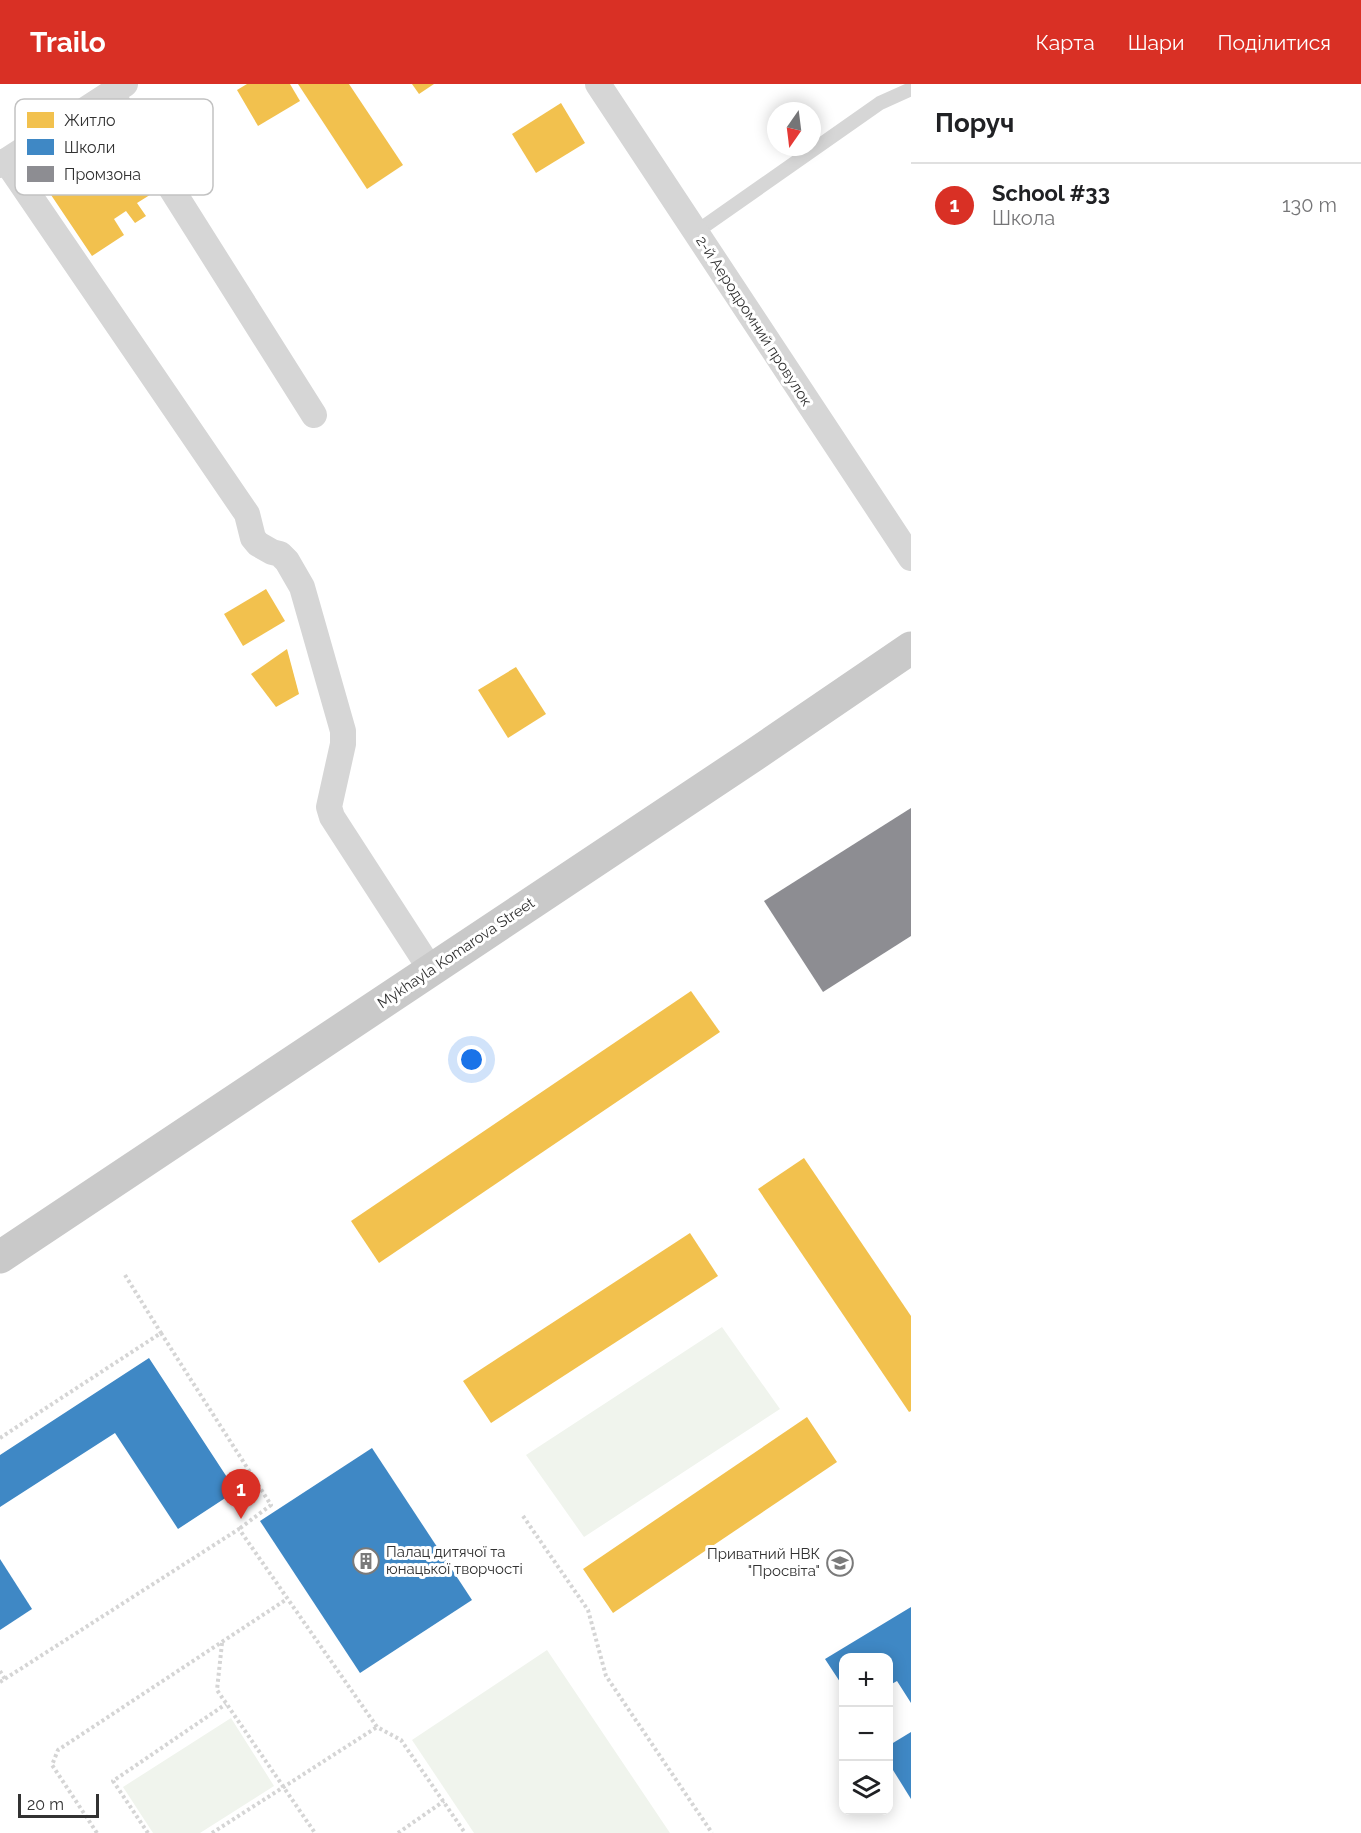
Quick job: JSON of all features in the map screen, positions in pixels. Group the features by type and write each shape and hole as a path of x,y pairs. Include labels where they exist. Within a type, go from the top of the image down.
{"main road":[{"name":"Mykhayla Komarova Street","path":"0,1257 911,648"}],"street":[{"name":"2-й Аеродромний провулок","path":"598,84 911,558"},
{"path":"101,99 118,88"},
{"path":"3,163 15,180"},
{"path":"25,195 247,514 258,544 280,554 287,561 302,587 343,731 343,744 328,807 332,817 430,970"},
{"path":"182,195 314,415"}],"lane":[{"path":"696,232 880,103 911,89"}],"path":[{"path":"0,1682 239,1529 271,1504 125,1275"},
{"path":"0,1438 161,1333"},
{"path":"523,1516 588,1610 606,1676 712,1833"},
{"path":"239,1529 377,1727 401,1740 465,1833"},
{"path":"97,1833 52,1765 58,1750 287,1599"},
{"path":"222,1642 217,1690 315,1833"},
{"path":"0,1671 5,1679"},
{"path":"148,1833 113,1781 226,1704"},
{"path":"213,1833 377,1727"},
{"path":"398,1833 444,1801"}],"shaded area":[{"path":"722,1327 780,1409 584,1537 526,1455"},
{"path":"547,1650 670,1833 474,1833 412,1740"},
{"path":"231,1718 274,1786 200,1833 153,1833 123,1787"}],"building: Житло":[{"path":"247,84 290,84 300,101 258,126 237,90"},
{"path":"298,84 349,84 403,165 367,189"},
{"path":"412,84 434,84 419,94"},
{"path":"561,103 585,143 536,173 512,134"},
{"path":"51,195 150,195 137,203 146,216 135,223 126,211 114,219 124,235 92,256"},
{"path":"266,589 285,621 243,646 224,614"},
{"path":"287,649 299,694 276,707 251,674"},
{"path":"516,667 546,714 508,738 478,690"},
{"path":"691,991 720,1032 379,1263 351,1221"},
{"path":"804,1158 911,1316 911,1411 909,1412 758,1189"},
{"path":"690,1233 718,1276 491,1423 463,1381"},
{"path":"807,1417 837,1462 613,1613 583,1569"}],"building: Школи":[{"path":"149,1358 236,1491 178,1529 115,1433 0,1507 0,1455"},
{"name":"Палац дитячої та юнацької творчості","path":"372,1448 472,1600 360,1673 260,1521"},
{"path":"0,1559 32,1609 0,1630"},
{"path":"911,1607 911,1703 897,1681 893,1683 893,1653 839,1653 839,1680 825,1659"},
{"path":"911,1732 911,1799 893,1770 893,1743"}],"building: Промзона":[{"path":"911,808 911,936 823,992 764,901"}],"place":[{"name":"School #33","path":"241,1519"},
{"name":"Палац дитячої та юнацької творчості","path":"366,1561"},
{"name":"Приватний НВК \"Просвіта\"","path":"840,1563"}]}
